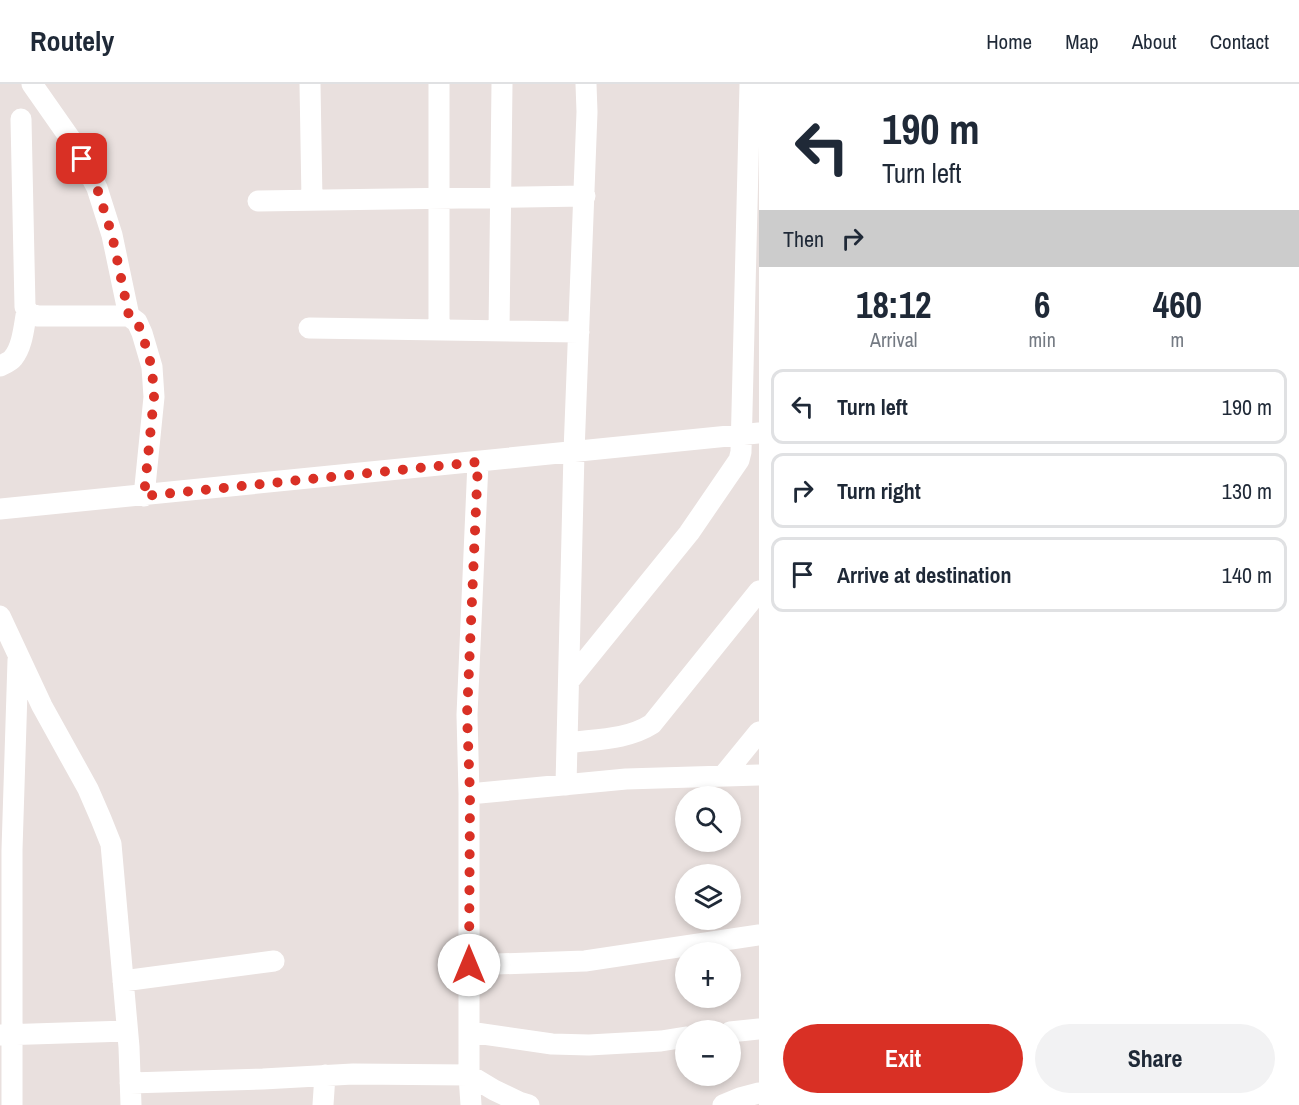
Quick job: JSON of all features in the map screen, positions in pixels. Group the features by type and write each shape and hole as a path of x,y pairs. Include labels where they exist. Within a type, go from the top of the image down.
{"street":[{"path":"32,84 74,144 97,188 112,235 129,316"},
{"path":"310,84 312,200"},
{"path":"439,84 439,330"},
{"path":"499,331 502,84"},
{"path":"566,785 574,452 585,196 586,84"},
{"path":"568,681 689,533 728,478 750,434 754,124 750,84"},
{"path":"21,119 25,307 30,314 38,316 129,316 137,322 152,368 154,397 144,496"},
{"path":"258,201 585,196"},
{"path":"0,366 12,360 18,349 27,310"},
{"path":"309,328 579,332"},
{"path":"0,509 750,434"},
{"path":"471,1105 469,1075 470,794 467,715 478,462"},
{"path":"567,743 627,736 642,731 652,724 759,591"},
{"path":"0,616 42,706 87,789 111,844 131,1105"},
{"path":"12,1105 6,1035 6,841 8,726 18,656"},
{"path":"723,776 759,732"},
{"path":"470,794 626,779 759,775"},
{"path":"469,965 585,961 759,935"},
{"path":"123,981 274,962"},
{"path":"741,1031 759,1029"},
{"path":"6,1035 127,1031"},
{"path":"469,1032 552,1044 589,1045 675,1039"},
{"path":"130,1083 353,1074 469,1075 494,1090 529,1105"},
{"path":"323,1105 325,1075"},
{"path":"723,1105 759,1093"}],"route":[{"path":"82,159 97,188 112,235 129,316 134,318 142,333 152,368 154,397 144,496 478,462 467,715 470,794 469,965"}]}
